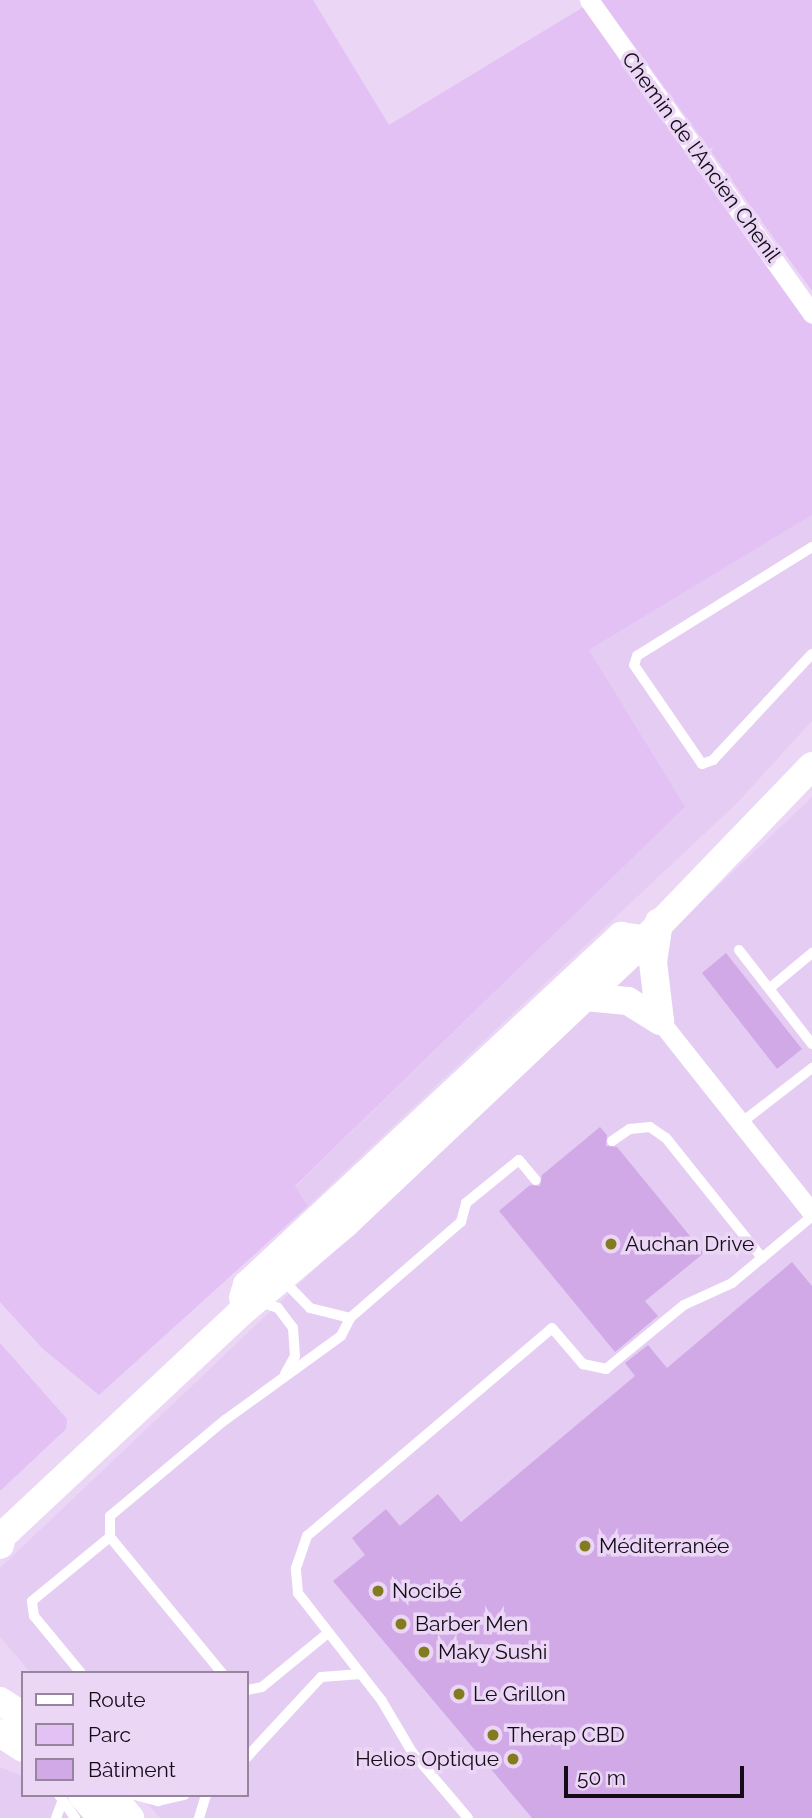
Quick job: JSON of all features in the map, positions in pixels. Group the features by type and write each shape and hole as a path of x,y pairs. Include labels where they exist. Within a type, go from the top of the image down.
{"street":[{"name":"Chemin de l'Ancien Chenil","path":"589,0 812,314"},
{"path":"247,1300 283,1280 584,998 812,766"},
{"path":"1,1539 621,936 644,938"},
{"path":"644,938 652,1014 809,1204"},
{"path":"644,938 653,986 652,1014"},
{"path":"584,998 652,1014"},
{"path":"0,1701 21,1715"},
{"path":"0,1733 21,1747"},
{"path":"113,1797 130,1818"},
{"path":"68,1798 102,1818"}],"lane":[{"path":"812,547 637,656 634,665 702,764 713,760 812,654"},
{"path":"739,950 812,1045"},
{"path":"770,988 812,953"},
{"path":"741,1123 812,1068"},
{"path":"612,1140 630,1129 650,1126 666,1138 762,1258"},
{"path":"220,1671 110,1537 110,1516 285,1374 341,1336 350,1318 461,1222 466,1203 519,1160 536,1181"},
{"path":"468,1818 412,1752 361,1674 298,1593 300,1552 314,1528 552,1328 583,1364 606,1368 684,1305 732,1283 762,1258 809,1204"},
{"path":"283,1280 310,1308 350,1318"},
{"path":"247,1300 278,1308 293,1328 295,1356 285,1374"},
{"path":"78,1671 34,1616 32,1601 110,1537"},
{"path":"248,1690 262,1687 328,1633"},
{"path":"248,1757 321,1677 361,1674"},
{"path":"143,1797 158,1801 175,1797"},
{"path":"199,1818 205,1797"},
{"path":"56,1818 68,1798"},
{"path":"68,1798 75,1818"}],"shaded area":[{"path":"812,515 812,721 736,804 308,1206 295,1187 684,808 589,650"},
{"path":"812,797 812,1818 160,1818 142,1797 248,1797 248,1671 29,1671 0,1637 0,1568"},
{"path":"0,1767 21,1775 21,1797 66,1797 84,1818 0,1818"}],"green space":[{"path":"0,0 313,0 389,125 585,6 812,323 812,515 589,650 685,807 295,1186 308,1206 99,1395 43,1349 0,1302"},
{"path":"601,0 812,0 812,291"},
{"path":"0,1343 67,1419 66,1429 0,1491"}],"building":[{"path":"726,953 802,1049 777,1069 702,973"},
{"name":"Auchan Drive","path":"600,1127 607,1135 606,1146 617,1147 704,1253 645,1301 658,1316 615,1352 499,1211 530,1185 540,1186 542,1175"},
{"name":"Méditerranée","path":"792,1262 812,1286 812,1818 532,1818 333,1581 365,1555 352,1538 386,1509 400,1526 438,1494 461,1522 635,1376 625,1363 648,1345 667,1368"}],"place":[{"name":"Auchan Drive","path":"611,1244"},
{"name":"Méditerranée","path":"585,1546"},
{"name":"Nocibé","path":"378,1591"},
{"name":"Barber Men","path":"401,1624"},
{"name":"Maky Sushi","path":"424,1652"},
{"name":"Le Grillon","path":"459,1694"},
{"name":"Therap CBD","path":"493,1735"},
{"name":"Helios Optique","path":"513,1759"}]}
